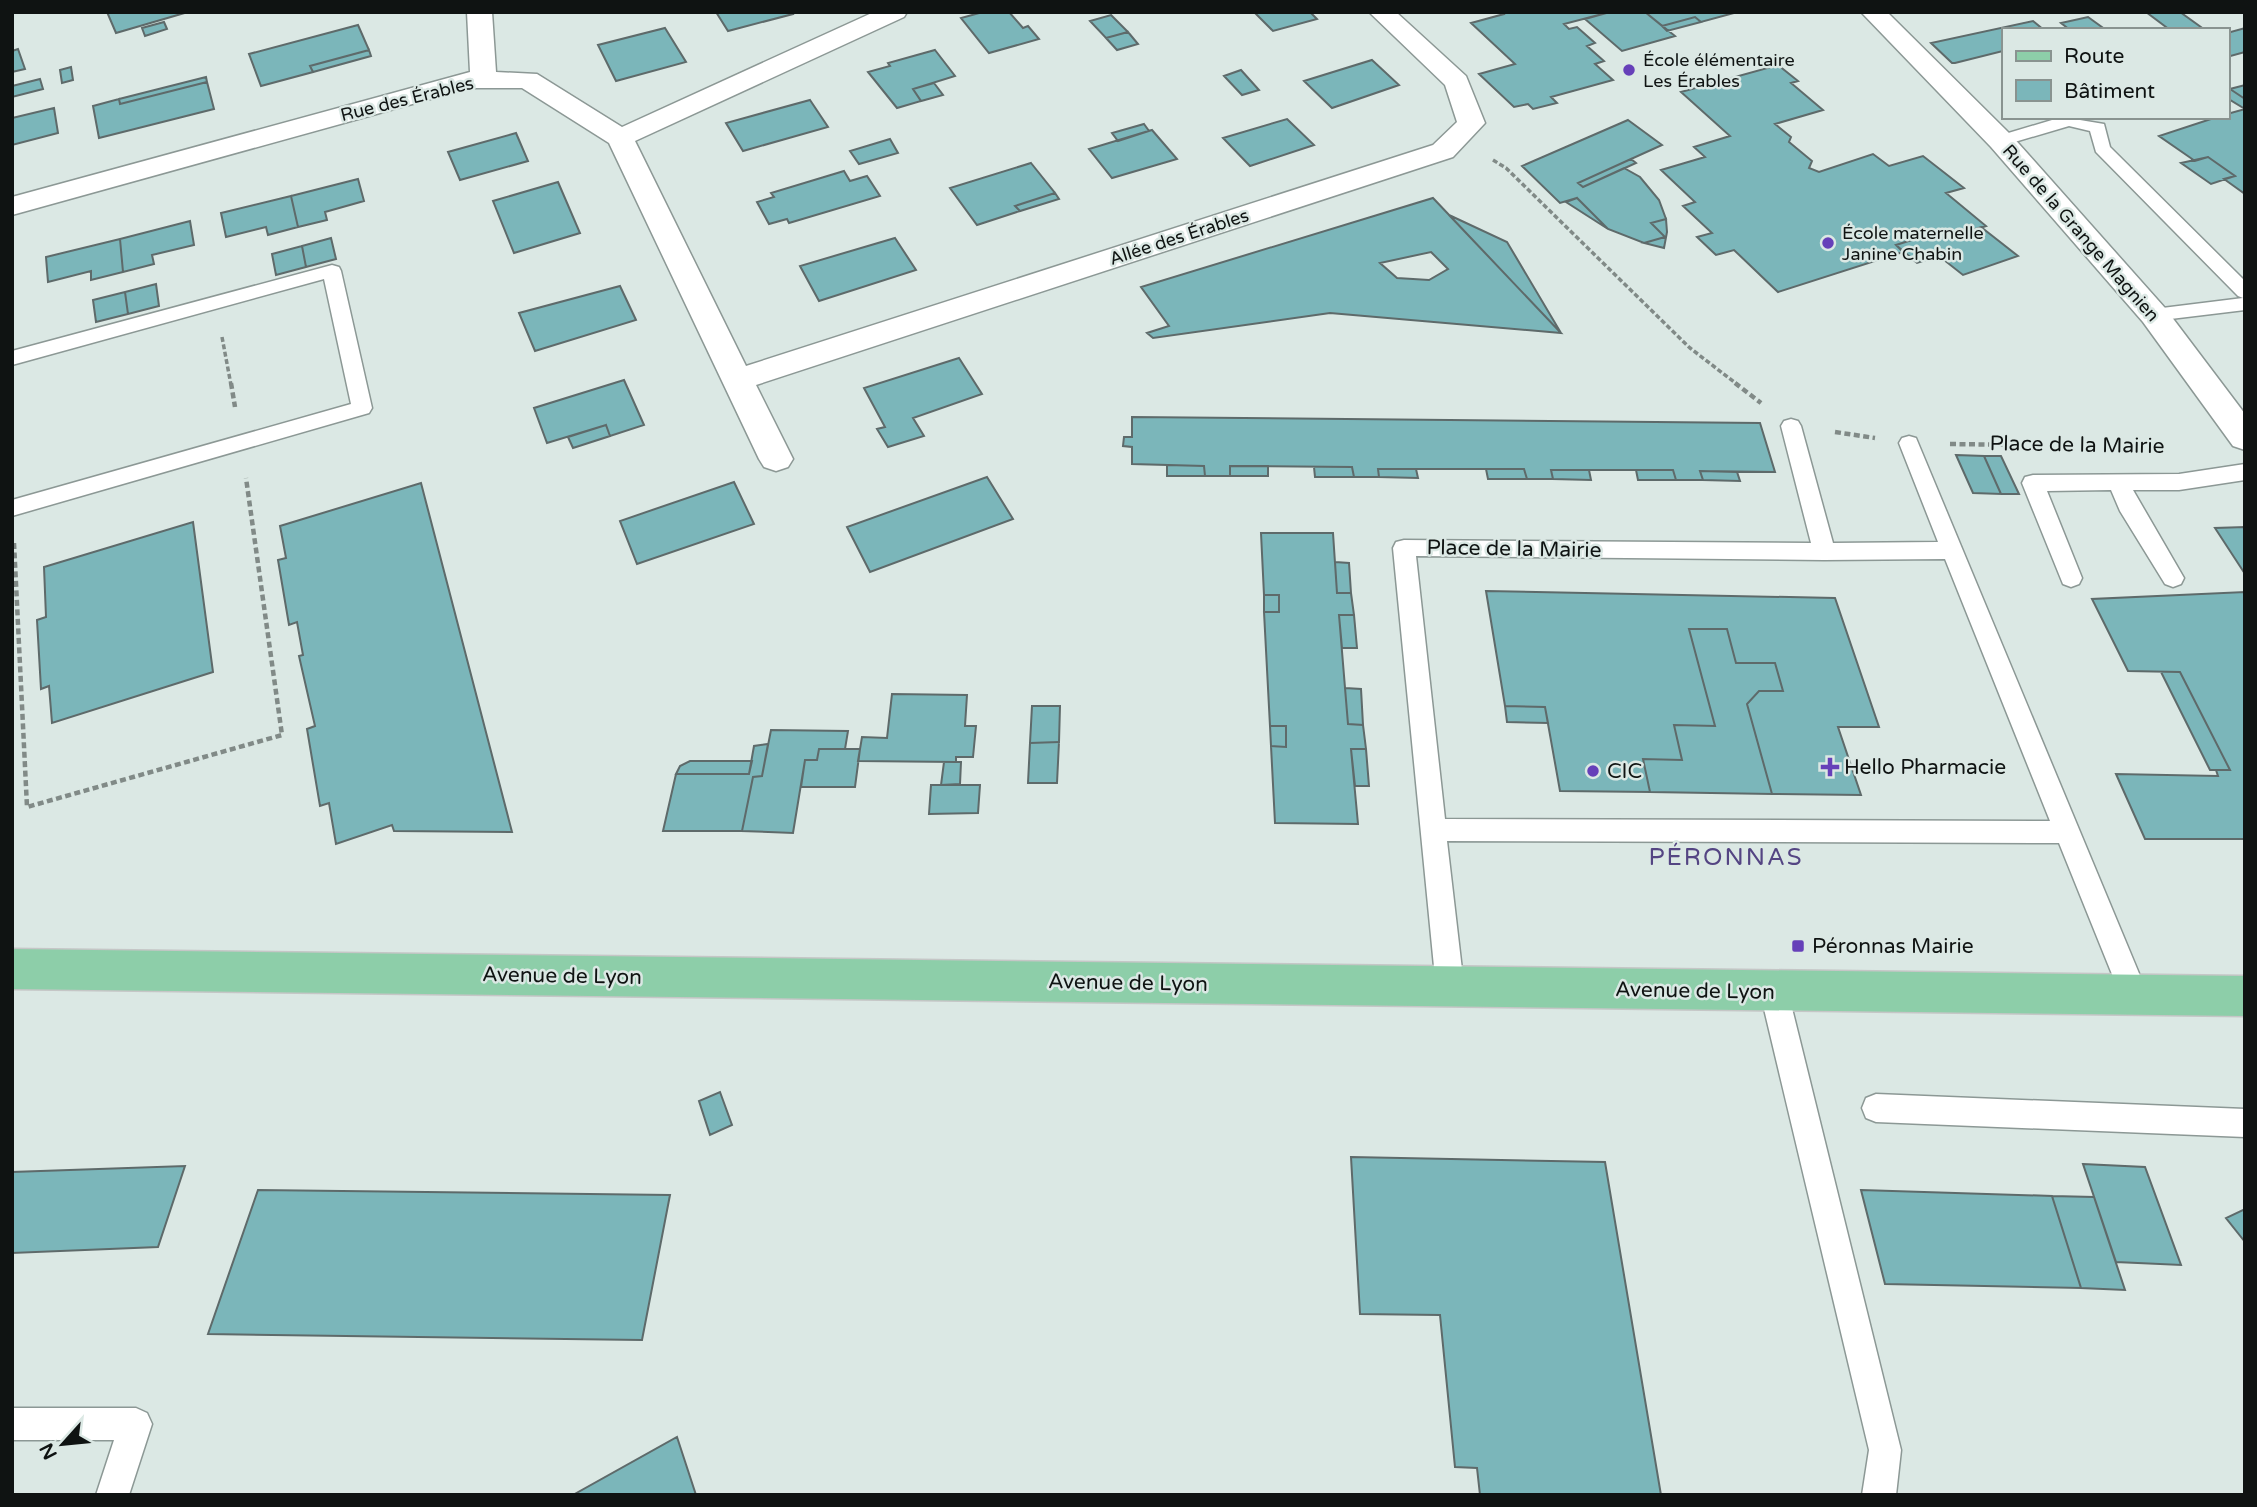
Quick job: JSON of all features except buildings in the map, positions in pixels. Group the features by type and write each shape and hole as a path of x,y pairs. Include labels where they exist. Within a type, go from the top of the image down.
{"main road":[{"name":"Avenue de Lyon","path":"12,969 2245,996"}],"street":[{"path":"479,12 484,80"},
{"path":"776,459 620,138 895,12"},
{"path":"1381,12 1457,82 1471,123 1455,139"},
{"name":"Rue de la Grange Magnien","path":"1873,12 2001,141 2154,315 2245,438"},
{"name":"Rue des Érables","path":"12,206 469,80 528,80 620,138"},
{"name":"Allée des Érables","path":"738,380 1443,152 1455,139"}],"lane":[{"path":"2001,141 2068,121 2098,128 2102,148 2245,292"},
{"path":"12,358 332,271 362,408 12,508"},
{"path":"2154,315 2245,304"},
{"path":"1791,425 1824,552"},
{"path":"1909,443 2134,995"},
{"path":"2071,578 2033,483 2179,482 2245,472"},
{"path":"2119,483 2128,505 2173,578"},
{"name":"Place de la Mairie","path":"1450,987 1404,548 1824,552 1954,550"},
{"path":"1434,830 2066,832"},
{"path":"1774,992 1885,1450 1879,1495"},
{"path":"1876,1108 2245,1123"},
{"path":"12,1424 136,1424 112,1495"}],"path":[{"path":"1455,139 1506,168 1689,348 1791,425"},
{"path":"14,537 27,807 282,735 241,442 216,303"},
{"name":"Place de la Mairie","path":"1791,425 1909,443 2021,445"}],"place":[{"name":"École élémentaire Les Érables","path":"1629,70"},
{"name":"École maternelle Janine Chabin","path":"1828,243"},
{"name":"Hello Pharmacie","path":"1830,767"},
{"name":"CIC","path":"1593,771"},
{"name":"Péronnas Mairie","path":"1798,946"}],"district":[{"name":"PÉRONNAS","path":"1726,857"}]}
